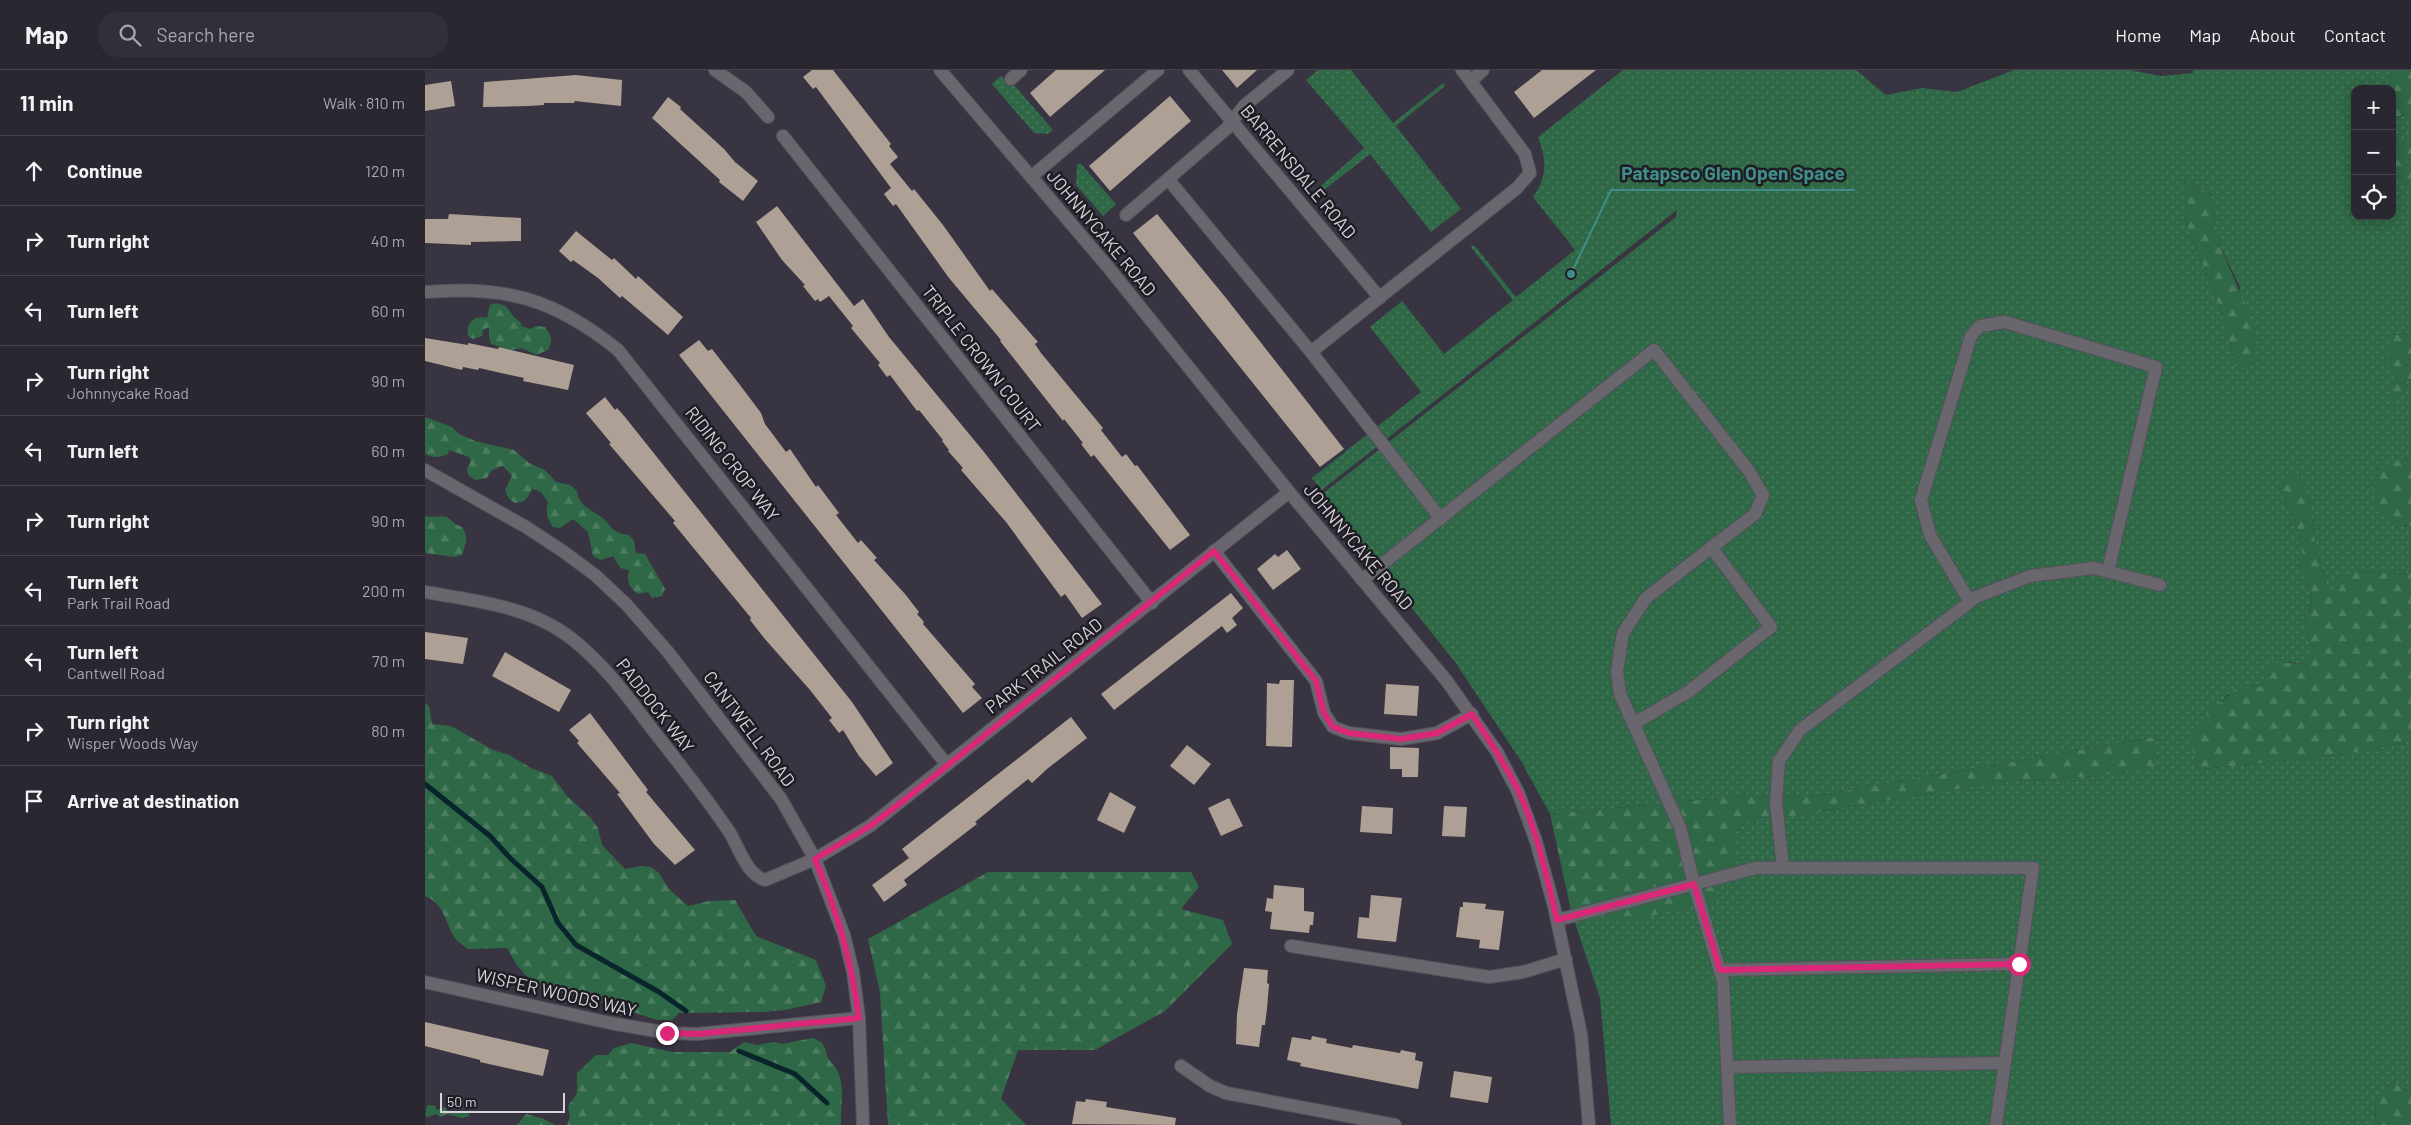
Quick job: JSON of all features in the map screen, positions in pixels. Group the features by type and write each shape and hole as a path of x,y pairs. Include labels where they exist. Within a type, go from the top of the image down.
{"street":[{"path":"715,70 746,92 767,117"},
{"name":"JOHNNYCAKE ROAD","path":"940,70 1120,281 1289,492 1472,714 1497,752 1519,792 1536,841 1557,920 1581,1034 1589,1125"},
{"path":"1011,79 1021,70"},
{"path":"1031,177 1158,70"},
{"name":"BARRENSDALE ROAD","path":"1189,70 1380,298"},
{"path":"1126,215 1232,121 1244,106 1288,70"},
{"path":"1311,352 1517,188 1530,173 1525,154 1462,70"},
{"path":"1471,81 1483,70"},
{"name":"TRIPLE CROWN COURT","path":"783,136 1152,603"},
{"path":"1168,179 1311,352 1441,518"},
{"name":"RIDING CROP WAY","path":"425,292 489,290 526,298 561,310 593,329 618,350 947,765"},
{"path":"1970,602 1930,535 1921,500 1971,336 1980,326 2005,322 2156,367 2108,571"},
{"path":"1363,580 1654,350 1749,471 1763,495 1755,514 1646,598 1623,633 1617,671 1620,694 1680,827 1694,884 1723,980 1730,1125"},
{"name":"CANTWELL ROAD","path":"427,475 564,552 595,575 627,605 669,652 775,791 801,832 815,859 843,935 853,972 859,1018 863,1125"},
{"name":"PARK TRAIL ROAD","path":"815,859 870,826 1289,492"},
{"path":"1633,724 1688,692 1771,627 1711,548"},
{"path":"1214,551 1316,681 1324,713 1333,727 1349,733 1401,739 1437,733 1472,714"},
{"path":"1783,868 1776,803 1779,761 1800,730 1970,602 2030,576 2094,568 2160,585"},
{"name":"PADDOCK WAY","path":"425,592 503,607 549,623 571,638 613,678 703,795 735,842 752,872 759,878 765,880 773,878 815,859"},
{"path":"1557,920 1756,868 2033,868 1996,1125"},
{"path":"1291,946 1489,977 1523,972 1566,959"},
{"path":"1720,970 2019,964"},
{"name":"WISPER WOODS WAY","path":"425,982 618,1025 667,1033 697,1034 859,1018"},
{"path":"1728,1067 2005,1063"},
{"path":"1181,1066 1210,1086 1226,1092 1395,1125"}],"green space":[{"path":"1318,70 1351,70 1393,123 1443,83 1445,86 1396,126 1461,209 1431,232 1370,154 1319,194 1316,190 1364,148 1306,80"},
{"path":"1623,70 1856,70 1886,95 1922,88 1957,92 2014,70 2129,70 2161,76 2192,73 2193,70 2392,70 2387,85 2351,85 2351,220 2396,220 2396,175 2411,188 2411,333 2392,335 2396,369 2392,410 2407,379 2411,381 2411,459 2401,458 2404,526 2411,526 2411,574 2357,571 2329,596 2315,542 2310,500 2279,487 2296,524 2303,556 2301,570 2311,592 2312,606 2306,615 2305,626 2313,651 2305,664 2286,662 2261,688 2253,685 2227,695 2219,705 2204,769 2346,754 2411,741 2411,1092 2393,1082 2376,1098 2375,1125 1611,1125 1600,998 1571,911 1732,869 1735,831 1753,818 1793,816 2000,782 2099,776 2155,766 2155,737 1809,797 1741,796 1550,814 1521,761 1455,662 1321,495 1676,217 1677,210 1322,490 1312,478 1421,392 1370,327 1402,301 1444,354 1513,300 1471,247 1474,245 1516,297 1575,250 1533,197 1538,190 1543,175 1543,153 1538,137","holes":["2184,182 2210,193 2220,246 2240,287 2236,369 2222,313 2184,218"]},
{"path":"2392,70 2411,70 2411,113 2396,117 2396,85 2387,85"},
{"path":"1001,76 1011,87 1014,85 1053,130 1048,134 1034,133 992,84"},
{"path":"2411,113 2411,137 2396,142 2396,118"},
{"path":"2411,137 2411,188 2396,175 2396,142"},
{"path":"1080,163 1116,204 1103,216 1076,185 1077,165"},
{"path":"2183,182 2210,193 2220,246 2256,329 2257,366 2236,369 2222,313 2184,218"},
{"path":"496,303 506,306 521,323 521,326 530,329 536,326 545,327 551,338 548,350 536,355 522,348 511,350 491,344 489,327 483,330 482,336 473,339 468,336 468,327 471,321 482,317 487,318 490,305"},
{"path":"2411,333 2411,381 2407,379 2392,411 2391,400 2396,370 2388,367 2386,348 2392,335"},
{"path":"425,417 452,427 459,434 475,441 514,450 529,463 545,470 556,482 570,485 577,491 580,500 585,506 604,519 617,532 629,535 634,541 636,553 645,554 665,589 662,596 652,598 648,592 638,594 629,584 629,570 620,568 613,556 601,560 593,556 588,532 573,519 560,528 553,527 547,515 548,502 541,492 532,489 526,499 518,503 509,499 505,490 512,476 503,466 492,470 487,478 475,480 468,475 467,469 471,461 469,457 449,450 448,454 439,457 425,454"},
{"path":"2402,458 2411,459 2411,526 2390,520 2380,510 2374,498 2373,479 2375,474"},
{"path":"2286,474 2299,478 2310,500 2315,542 2329,596 2339,579 2357,571 2411,574 2411,741 2346,754 2204,769 2194,762 2192,738 2198,722 2206,718 2209,708 2242,686 2261,687 2267,679 2266,669 2273,662 2305,664 2313,651 2305,626 2306,615 2312,606 2311,592 2301,570 2303,556 2296,524 2279,487"},
{"path":"425,516 447,517 462,527 466,544 462,555 455,557 425,553"},
{"path":"425,703 429,706 432,724 451,726 493,750 509,755 531,768 552,776 567,796 590,817 598,828 602,845 625,869 641,866 651,867 659,873 669,889 688,906 709,901 735,900 756,936 816,960 826,986 821,1002 785,1010 762,1012 679,1013 672,1020 657,1020 611,1005 536,987 516,964 507,948 468,949 453,935 440,907 425,896"},
{"path":"2155,737 2157,750 2155,767 2099,776 2000,782 1793,816 1753,818 1735,831 1732,869 1711,902 1625,922 1571,911 1550,814 1741,796 1809,797"},
{"path":"988,872 1191,872 1199,887 1181,909 1223,920 1232,944 1165,1011 1095,1050 1018,1050 1001,1099 1026,1125 888,1125 880,992 868,939"},
{"path":"812,1038 824,1045 828,1058 840,1077 842,1091 841,1125 567,1125 570,1117 568,1106 577,1093 577,1073 596,1055 608,1055 614,1048 631,1043 672,1052 730,1052 744,1042 757,1045 774,1042 782,1044"},
{"path":"2393,1082 2411,1092 2411,1125 2375,1125 2376,1098"},
{"path":"427,1105 436,1106 436,1110 445,1107 447,1111 462,1111 469,1114 469,1116 462,1118 447,1114 440,1117 436,1114 428,1117 425,1116"},
{"path":"526,1114 544,1119 555,1125 517,1125"}],"building":[{"path":"812,70 833,70 891,144 889,146 898,157 890,164 912,191 914,189 943,225 990,291 992,289 1038,342 1035,344 1041,353 1103,428 1101,430 1122,457 1126,454 1135,466 1137,465 1190,535 1170,550 1094,455 1091,457 1081,444 1083,443 1064,419 1063,421 1001,340 949,278 896,204 893,206 884,194 891,188 816,87 813,89 803,77"},
{"path":"1056,70 1105,70 1050,117 1030,93"},
{"path":"1222,70 1257,70 1237,88"},
{"path":"1542,70 1596,70 1534,118 1514,92"},
{"path":"576,75 622,80 621,106 575,101 574,103 544,103 544,105 529,106 483,107 484,82"},
{"path":"451,81 455,106 425,111 425,85"},
{"path":"1170,96 1191,121 1110,191 1089,166"},
{"path":"668,97 681,107 680,109 724,149 735,162 758,181 743,201 719,182 720,180 652,118"},
{"path":"777,206 854,306 863,299 889,337 984,452 1102,604 1082,618 1065,594 1061,597 1006,522 961,470 963,468 948,451 943,440 919,410 917,411 890,375 887,377 878,365 880,363 851,328 853,326 829,296 820,302 818,299 815,301 803,286 805,285 782,260 756,222"},
{"path":"449,214 521,218 521,241 471,242 471,245 425,243 425,219 448,219"},
{"path":"1157,214 1226,298 1344,449 1320,467 1133,233"},
{"path":"576,231 612,260 614,258 636,279 638,276 683,317 668,335 622,296 620,298 598,278 573,260 571,262 559,251"},
{"path":"425,338 498,349 499,347 574,365 568,390 523,381 524,378 479,368 478,370 463,367 462,370 425,361"},
{"path":"699,340 708,351 712,349 761,413 765,424 786,452 790,449 816,487 818,485 839,513 836,515 858,543 861,540 877,558 874,560 919,612 917,614 924,622 923,624 975,684 972,687 982,698 963,713 679,355"},
{"path":"605,397 615,410 617,408 625,417 852,702 893,763 876,776 859,756 843,730 839,733 829,720 832,718 810,690 764,638 750,620 751,618 673,523 675,521 609,444 611,443 586,413"},
{"path":"1287,550 1301,569 1273,590 1257,569 1275,554 1278,557"},
{"path":"1231,593 1243,608 1232,618 1237,625 1227,633 1222,626 1114,710 1101,694"},
{"path":"425,632 468,638 463,664 425,659"},
{"path":"505,652 571,690 559,712 492,676"},
{"path":"1280,680 1294,680 1292,747 1266,746 1267,683 1279,684"},
{"path":"1386,684 1419,686 1417,716 1384,714"},
{"path":"590,713 648,790 646,792 695,850 675,865 654,844 617,794 620,793 577,743 579,741 569,730"},
{"path":"1071,717 1087,738 1032,783 1028,779 975,822 977,824 904,880 907,885 884,902 872,885 909,858 902,849"},
{"path":"1187,745 1211,764 1194,785 1170,766"},
{"path":"1390,747 1419,748 1418,777 1402,777 1402,769 1390,769"},
{"path":"1110,792 1136,807 1124,833 1097,820"},
{"path":"1229,798 1243,826 1221,836 1208,808"},
{"path":"1362,806 1393,808 1392,834 1360,832"},
{"path":"1444,806 1467,807 1465,837 1442,836"},
{"path":"1274,885 1304,888 1304,911 1314,912 1313,925 1310,925 1309,933 1270,929 1272,912 1265,911 1267,898 1273,899"},
{"path":"1371,895 1402,898 1396,942 1357,938 1359,917 1369,918"},
{"path":"1463,902 1486,904 1485,909 1504,911 1499,950 1479,948 1480,940 1456,937 1460,907 1463,907"},
{"path":"1244,968 1268,970 1267,1009 1265,1025 1262,1025 1259,1047 1236,1044 1237,1014"},
{"path":"425,1022 549,1050 543,1076 480,1062 480,1060 425,1046"},
{"path":"1312,1036 1327,1039 1326,1043 1352,1048 1353,1045 1400,1053 1401,1050 1416,1053 1415,1060 1423,1062 1418,1089 1300,1066 1301,1063 1287,1060 1292,1037 1311,1040"},
{"path":"1454,1071 1492,1077 1488,1103 1450,1097"},
{"path":"1086,1099 1107,1102 1106,1107 1176,1118 1175,1125 1072,1124 1076,1101 1085,1102"}],"waterway":[{"path":"425,784 490,836 511,859 542,887 558,923 576,945 659,992 686,1011"},
{"path":"739,1051 795,1074 827,1103"}],"place":[{"name":"Patapsco Glen Open Space","path":"1571,274"}],"route":[{"path":"667,1033 697,1034 859,1018 853,972 843,935 815,859 870,826 907,798 1152,603 1214,551 1316,681 1324,713 1333,727 1349,733 1401,739 1437,733 1472,714 1497,752 1519,792 1536,841 1557,920 1694,884 1720,970 2019,964"}]}
